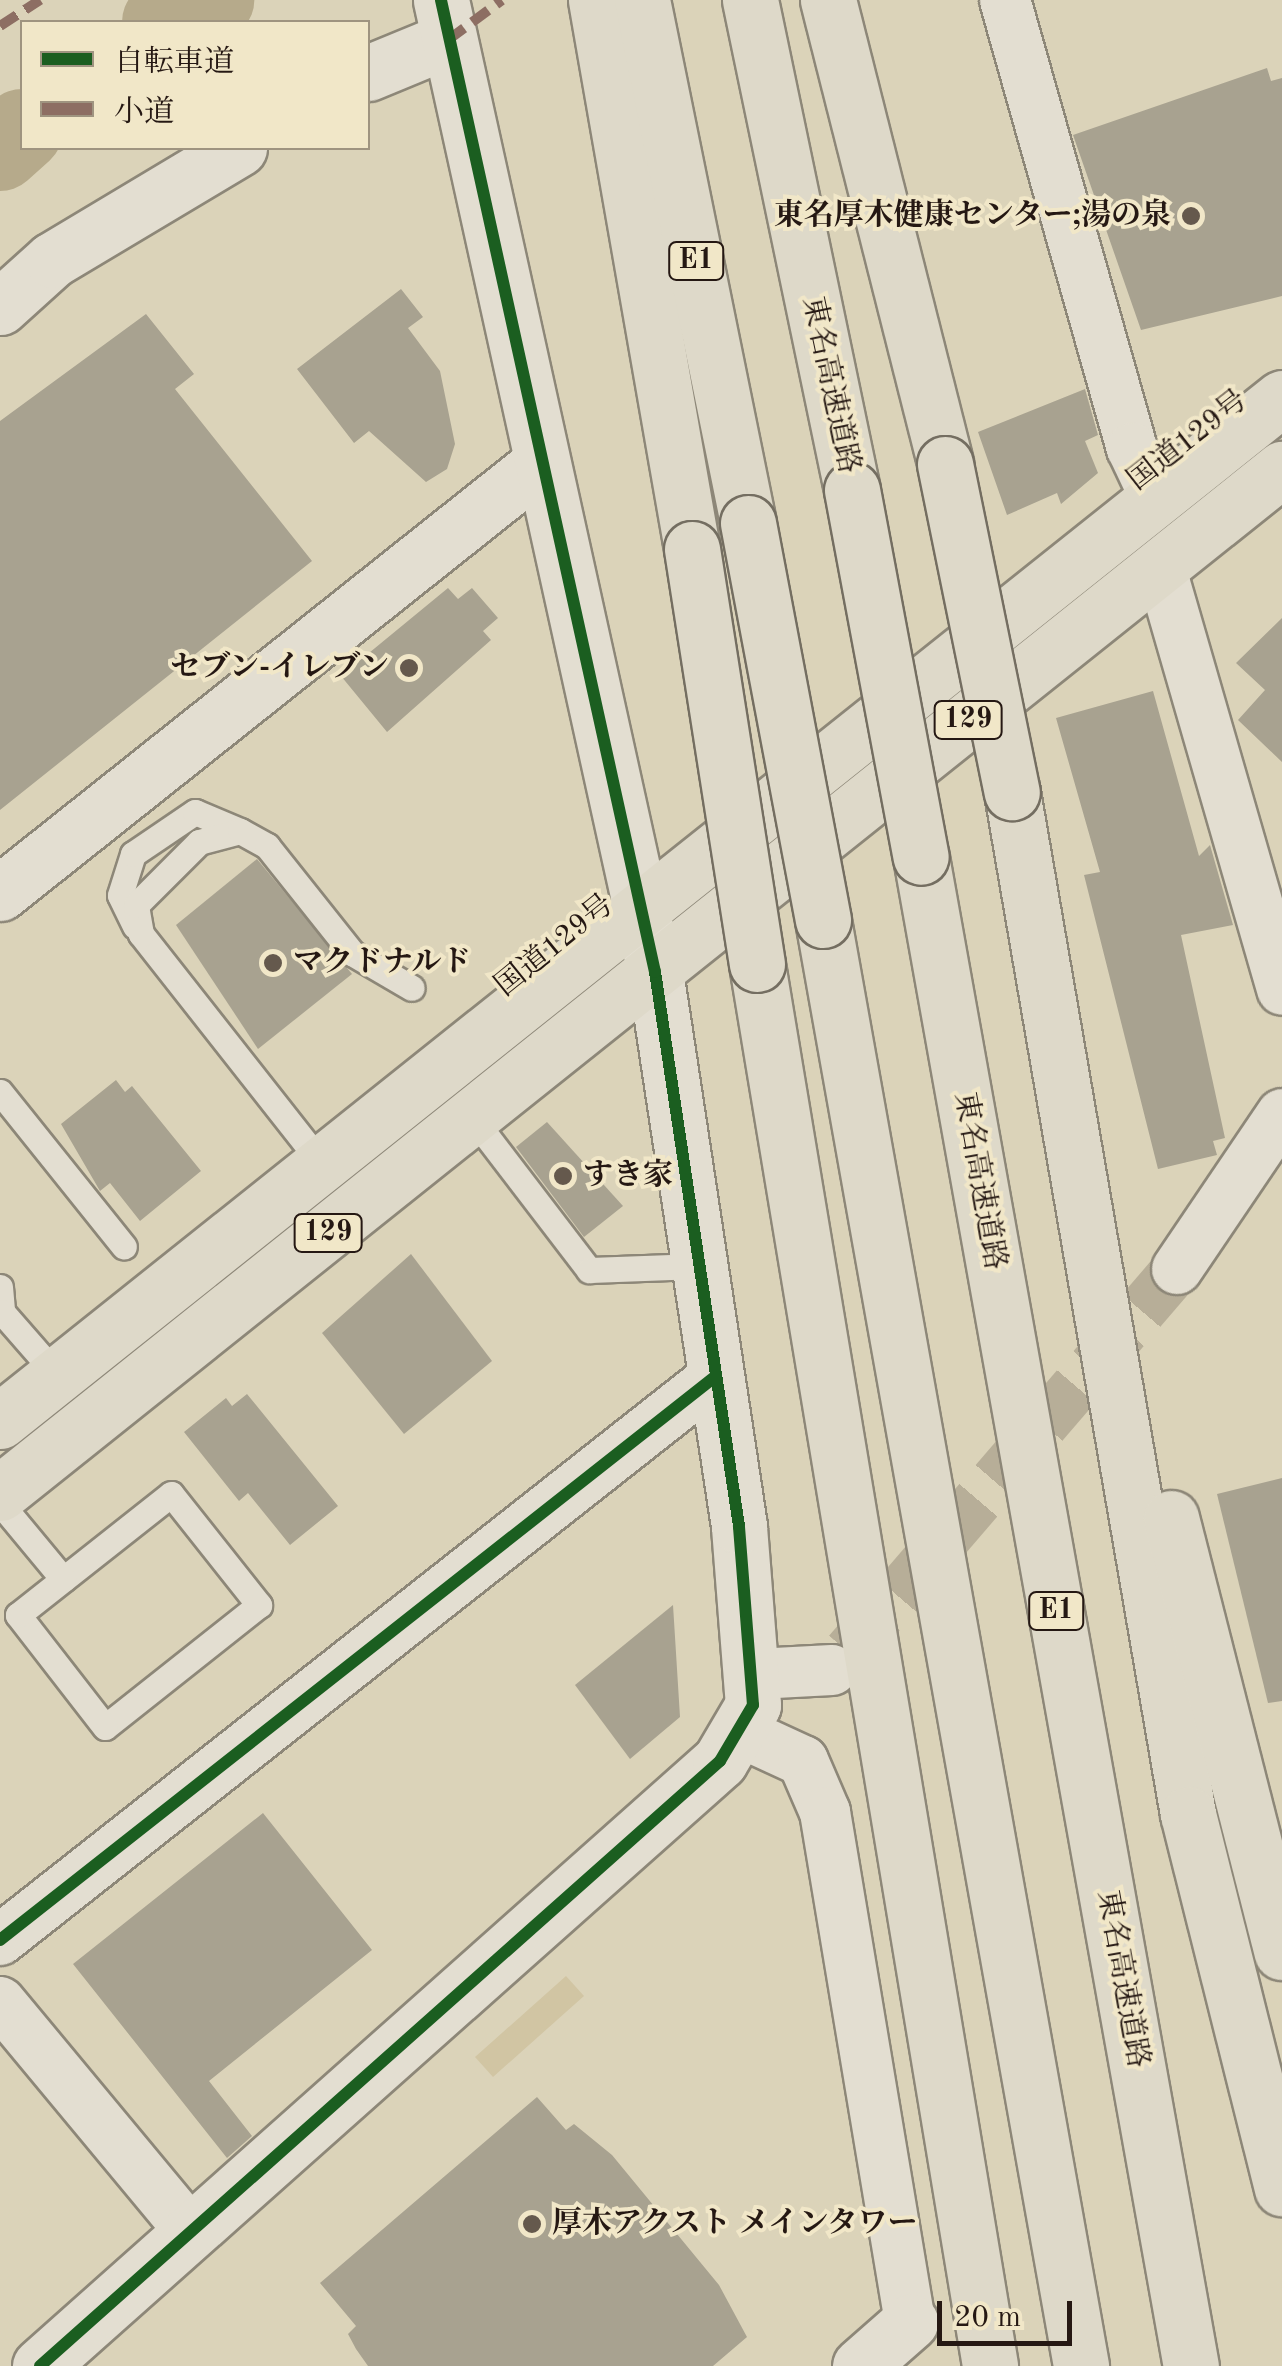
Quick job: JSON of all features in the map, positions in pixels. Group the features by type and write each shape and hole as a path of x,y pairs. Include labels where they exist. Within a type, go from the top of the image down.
{"highway":[{"path":"596,0 990,2366"},
{"name":"E1","path":"642,0 822,920 1081,2366"},
{"name":"東名高速道路","path":"750,0 921,856 1191,2366"},
{"path":"828,0 945,464 1148,1426 1282,1952"},
{"name":"国道129号","path":"0,1420 1282,398"},
{"name":"129","path":"0,1493 1282,469"},
{"path":"1012,792 1188,1814 1282,2188"}],"street":[{"path":"1004,0 1132,448 1156,499"},
{"path":"40,2366 742,1733 756,1674 655,972 443,14 370,71"},
{"path":"0,308 52,260 236,150"},
{"path":"0,893 542,462"},
{"path":"1160,566 1282,990"},
{"path":"1177,1269 1282,1114"},
{"path":"0,1940 716,1376"},
{"path":"756,1674 832,1670"},
{"path":"742,1733 803,1761 825,1812 914,2344 860,2366"},
{"path":"0,2002 189,2230"}],"lane":[{"path":"322,1164 141,934 136,905 149,883 199,842 240,832 267,846 352,953 412,988"},
{"path":"0,1092 124,1246"},
{"path":"472,1118 589,1270 699,1266"},
{"path":"0,1287 2,1312 58,1375"},
{"path":"172,1494 260,1605 105,1726 18,1615 63,1580 172,1494"},
{"path":"0,1503 63,1580"}],"shaded area":[{"path":"566,1976 584,1996 493,2077 475,2057"}],"building":[{"name":"東名厚木健康センター;湯の泉","path":"1267,68 1271,81 1282,78 1282,296 1141,330 1073,135"},
{"path":"401,289 423,317 408,328 440,371 455,444 447,469 426,482 369,431 354,443 297,369"},
{"path":"146,314 194,374 175,389 312,561 0,810 0,421"},
{"path":"1085,389 1098,435 1085,441 1098,473 1061,504 1057,493 1007,515 978,432"},
{"name":"セブン-イレブン","path":"448,588 458,599 472,588 498,618 483,631 491,640 387,732 341,676"},
{"path":"1282,618 1282,762 1238,720 1265,690 1236,663"},
{"path":"1153,691 1199,856 1210,845 1233,925 1181,935 1225,1138 1213,1141 1217,1155 1158,1169 1084,875 1100,872 1056,718"},
{"name":"マクドナルド","path":"257,859 352,974 258,1049 176,925"},
{"path":"116,1080 125,1092 132,1086 201,1171 140,1221 110,1183 100,1191 61,1124"},
{"name":"すき家","path":"547,1122 623,1206 584,1237 516,1147"},
{"path":"411,1254 492,1361 404,1434 322,1333"},
{"path":"247,1394 338,1506 290,1545 248,1493 239,1501 184,1432 226,1398 232,1406"},
{"path":"1282,1478 1282,1701 1268,1703 1217,1494"},
{"path":"673,1605 680,1717 630,1759 575,1685"},
{"path":"263,1813 372,1950 209,2081 252,2136 227,2158 73,1964"},
{"name":"厚木アクスト メインタワー","path":"537,2097 566,2130 574,2124 612,2155 719,2285 747,2337 713,2366 368,2366 356,2349 348,2334 356,2326 320,2283"}],"waterway":[{"path":"168,20 213,0"},
{"path":"0,150 20,132"}],"tunnel":[{"path":"848,1652 1177,1269"}],"marked path":[{"path":"0,26 40,0"},
{"path":"448,40 502,0"}],"cycle path":[{"path":"40,2366 720,1761 753,1705 739,1526 655,972 441,0"},
{"path":"0,1940 716,1376"}],"place":[{"name":"東名厚木健康センター;湯の泉","path":"1191,216"},
{"name":"セブン-イレブン","path":"409,668"},
{"name":"マクドナルド","path":"273,963"},
{"name":"すき家","path":"563,1176"},
{"name":"厚木アクスト メインタワー","path":"532,2224"}]}
